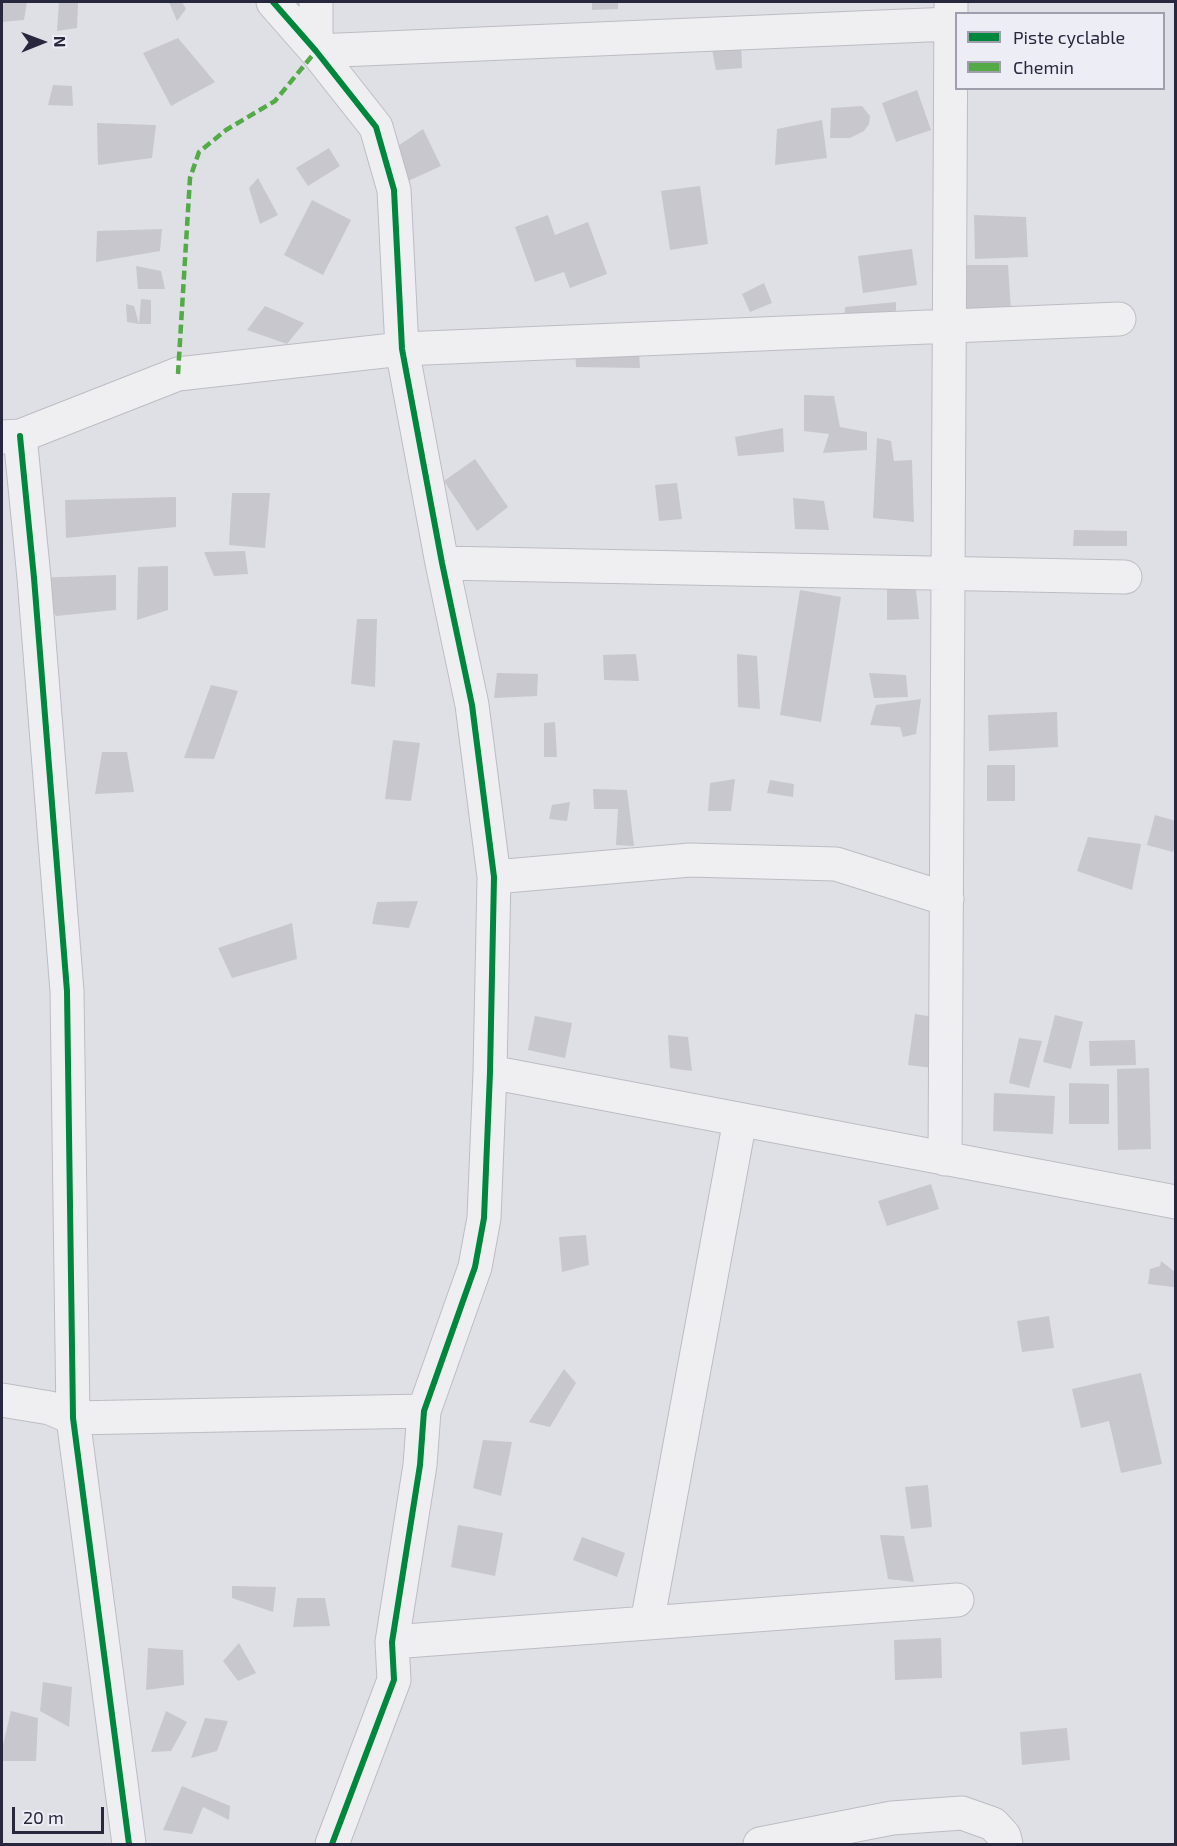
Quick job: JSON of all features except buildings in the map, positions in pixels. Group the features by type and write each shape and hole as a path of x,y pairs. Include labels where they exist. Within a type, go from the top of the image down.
{"street":[{"path":"273,2 316,51 376,127 394,190 402,349 442,563 472,705 494,877 484,1218 477,1257 424,1411 420,1465 392,1642 394,1680 332,1845"},
{"path":"316,2 316,51"},
{"path":"316,51 951,13 945,1159"},
{"path":"129,1845 73,1418 67,991 35,590 11,437 178,374 402,349 1119,319"},
{"path":"442,563 1125,577"},
{"path":"494,877 690,860 836,864 947,899"},
{"path":"490,1072 1176,1202"},
{"path":"647,1623 740,1120"},
{"path":"2,1400 50,1408 73,1418 424,1411"},
{"path":"392,1642 957,1600"},
{"path":"760,1845 892,1818 962,1813 993,1824 1004,1836 1006,1845"}],"marked path":[{"path":"178,374 190,178 199,152 226,130 275,101 316,51"}],"cycle path":[{"path":"273,2 316,51 376,127 394,190 402,349 442,563 472,705 494,877 484,1218 475,1267 424,1411 420,1465 392,1642 394,1680 332,1844"},
{"path":"20,436 34,578 67,991 73,1418 129,1844"}]}
